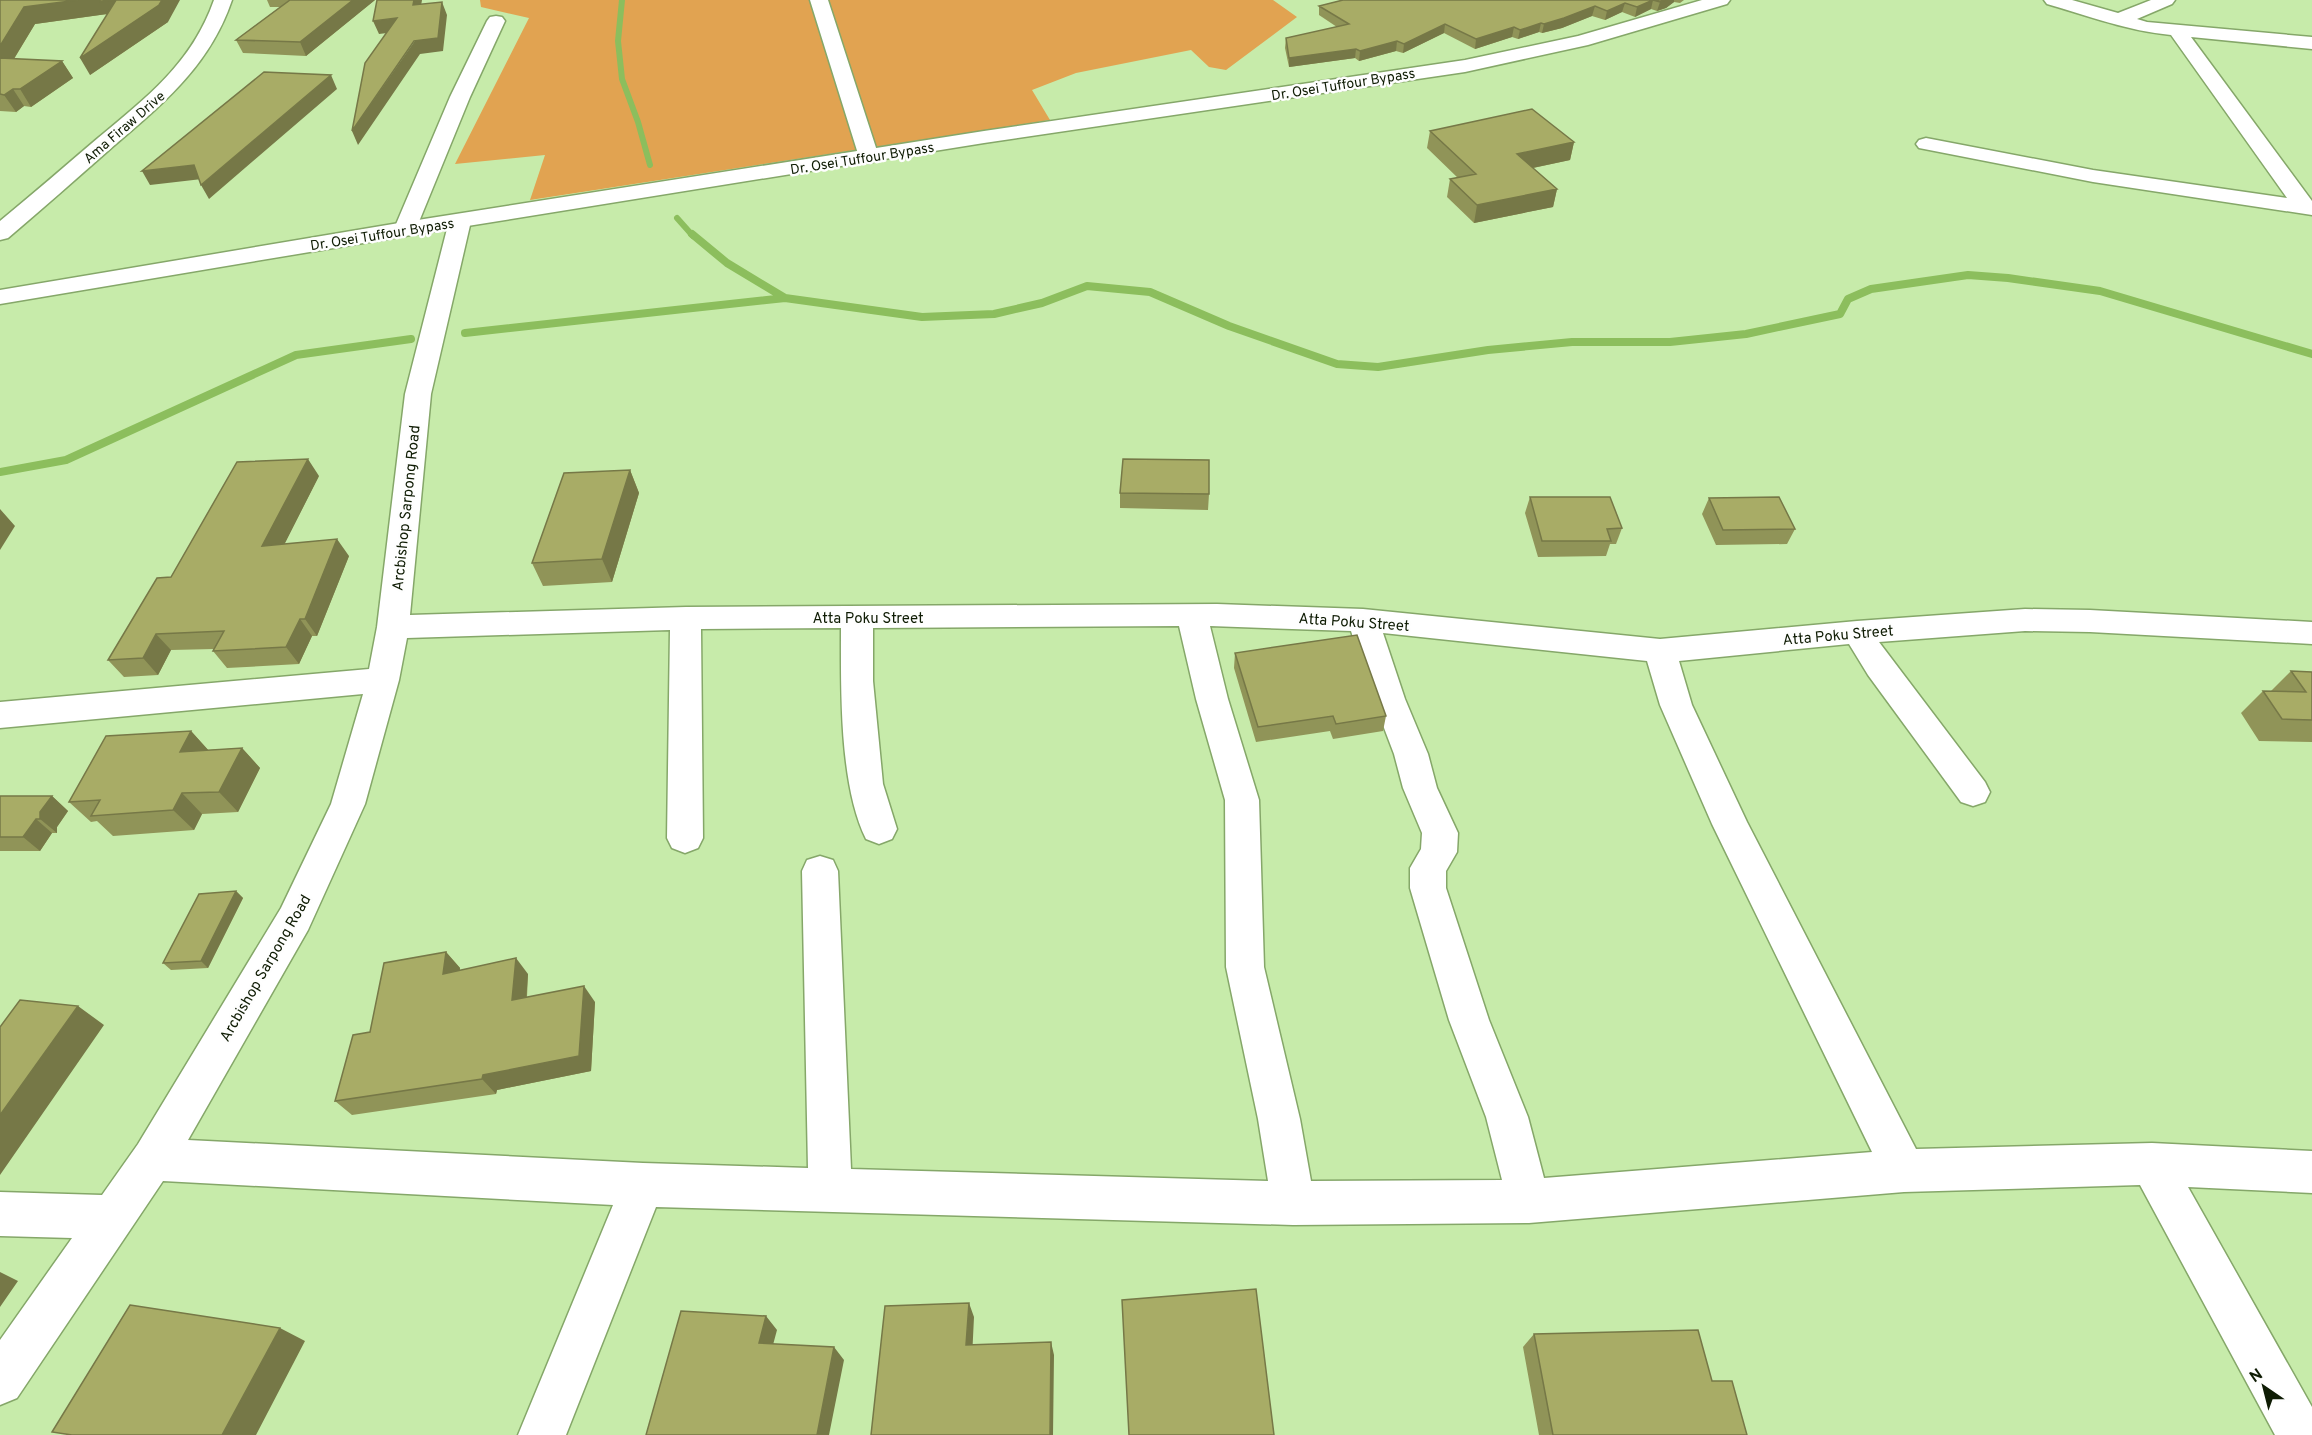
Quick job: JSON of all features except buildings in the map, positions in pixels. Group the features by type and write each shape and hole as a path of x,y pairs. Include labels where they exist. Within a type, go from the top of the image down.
{"main road":[{"name":"Ama Firaw Drive","path":"0,233 168,89 205,42 219,16 223,0"},
{"path":"819,0 869,158"},
{"name":"Dr. Osei Tuffour Bypass","path":"0,297 405,229 869,158 984,137 1465,66 1582,40 1721,0"},
{"path":"2053,0 2118,21 2178,32 2312,43"},
{"path":"2118,21 2166,0"},
{"path":"405,229 460,97 496,21"},
{"path":"2178,32 2308,207"},
{"path":"1926,144 2093,176 2308,207"},
{"name":"Arcbishop Sarpong Road","path":"0,1381 153,1159 295,920 348,804 383,680 393,627 418,394 460,221"},
{"path":"1192,615 1212,699 1242,800 1245,967 1279,1119 1293,1203"},
{"name":"Atta Poku Street","path":"393,627 686,618 1192,615 1363,620 1660,651 1857,632 2025,620 2090,621 2312,633"},
{"path":"685,838 686,618"},
{"path":"857,618 857,681 866,784 879,829"},
{"path":"1363,620 1389,699 1411,754 1420,788 1440,833 1439,852 1428,868 1428,888 1469,1020 1507,1117 1528,1201"},
{"path":"1857,632 1879,667 1972,792"},
{"path":"1660,651 1676,705 1730,824 1904,1171"},
{"path":"0,715 383,680"},
{"path":"820,871 830,1190"},
{"path":"153,1159 643,1185 1293,1203 1528,1201 1904,1171 2152,1164 2312,1172"},
{"path":"2152,1164 2301,1435"},
{"path":"542,1435 643,1185"},
{"path":"0,1214 113,1217"}],"shaded area":[{"path":"480,0 1273,0 1297,17 1226,70 1209,67 1191,50 1076,73 1032,90 1050,120 530,200 545,155 455,164 529,18 481,7"}],"waterway":[{"path":"622,0 618,41 622,79 638,122 650,165"},
{"path":"677,218 693,236"},
{"path":"692,234 727,263 785,298"},
{"path":"785,298 922,317 994,314 1042,303 1087,286 1150,292 1229,326 1337,364 1378,367 1488,350 1572,342 1670,342 1746,334 1840,314 1848,299 1871,289 1968,275 2008,278 2100,291 2312,354"},
{"path":"465,333 785,298"},
{"path":"0,472 66,460 296,355 411,339"}]}
